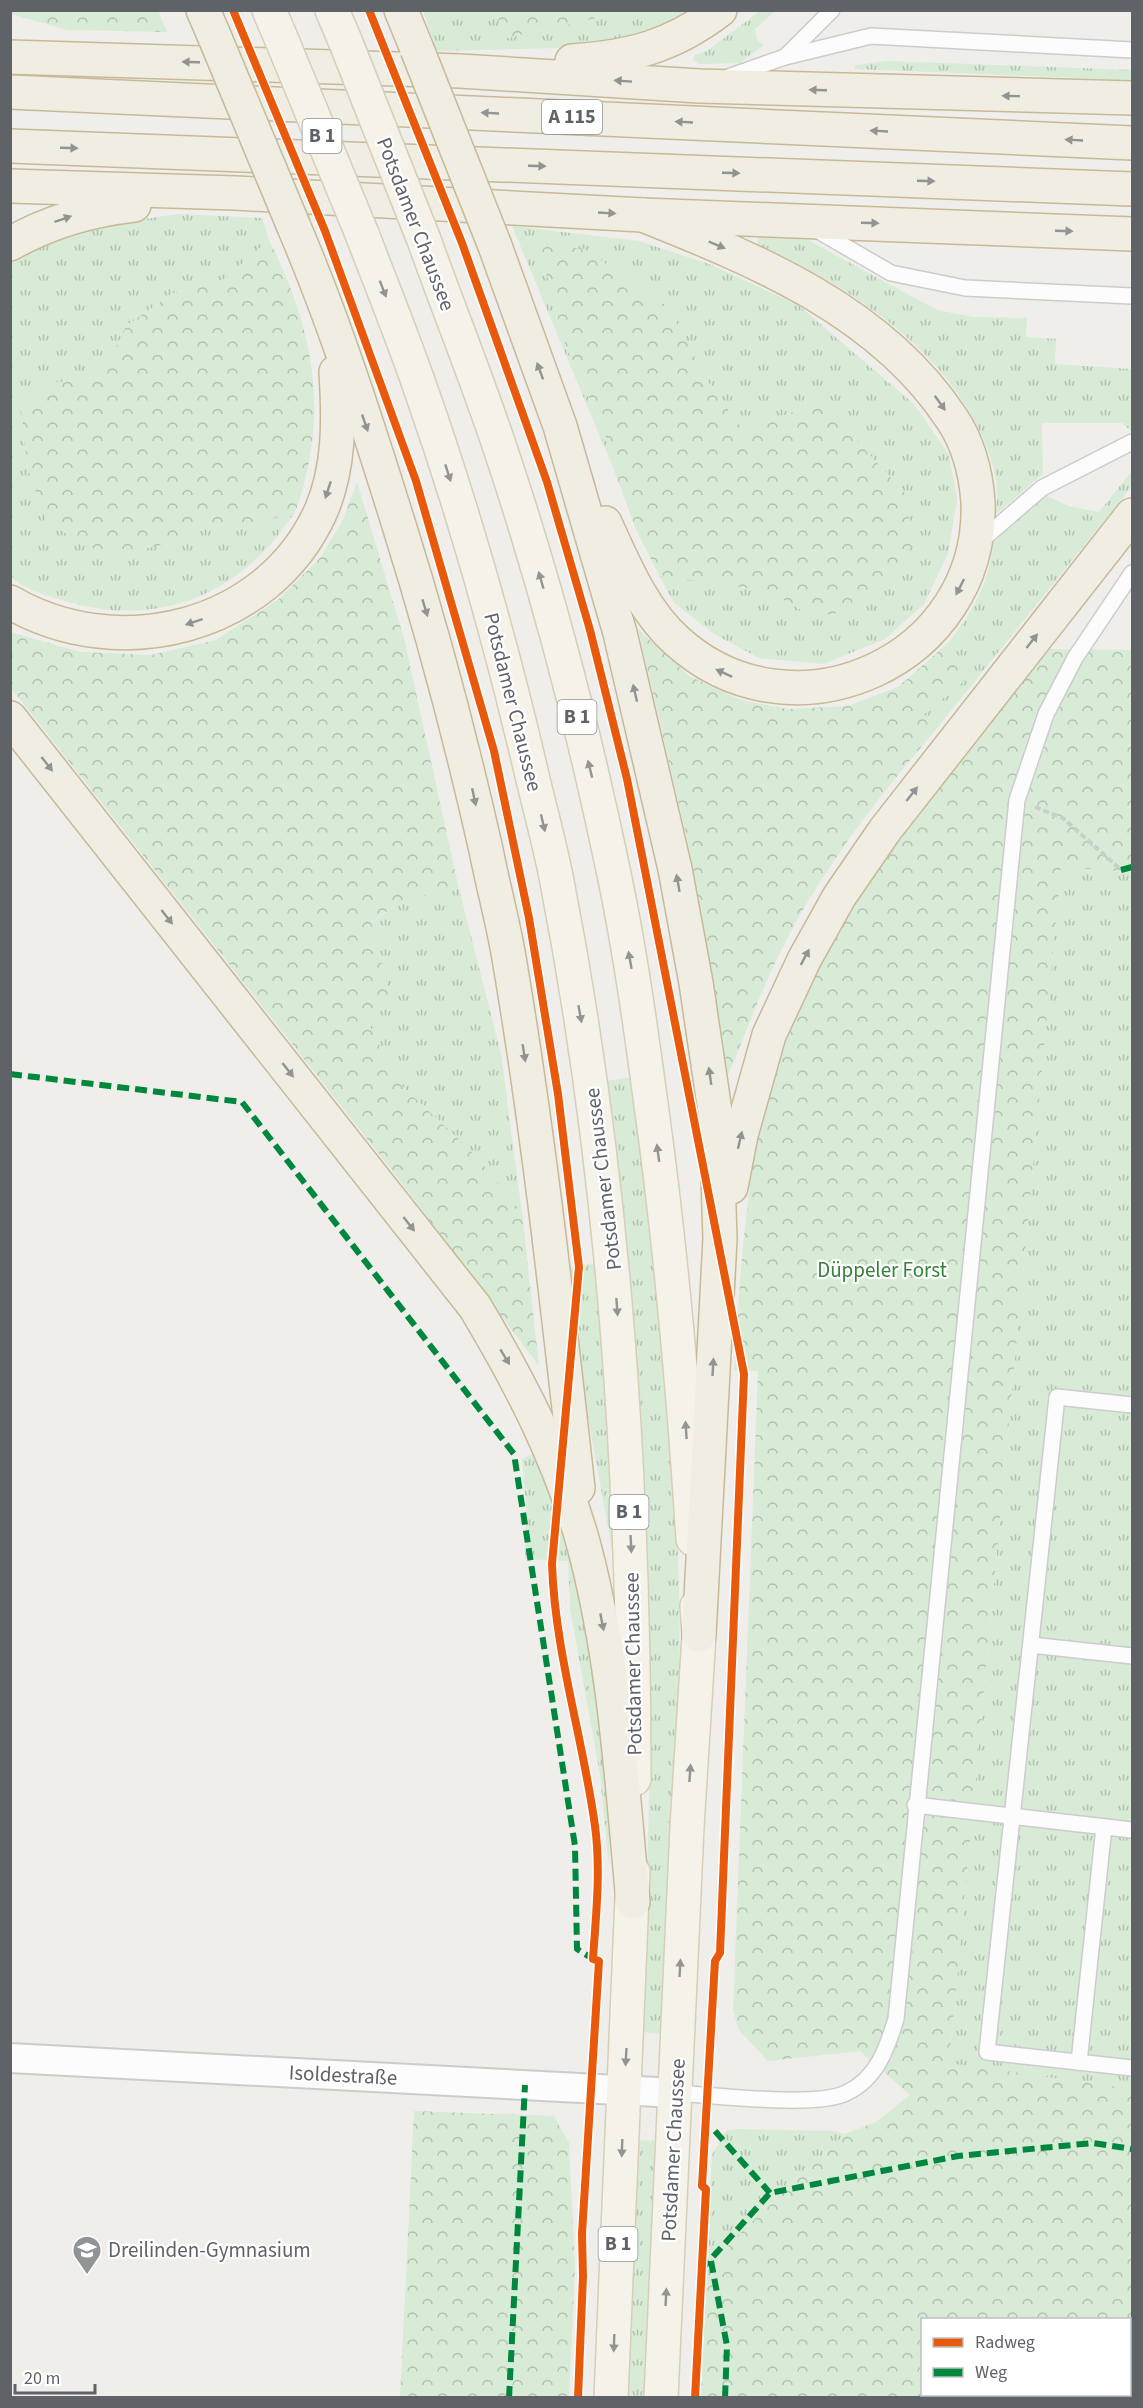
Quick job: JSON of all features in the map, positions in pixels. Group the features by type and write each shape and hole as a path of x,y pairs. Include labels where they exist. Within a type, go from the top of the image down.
{"highway":[{"path":"400,10 495,246 560,426 620,633 675,869 696,983 716,1118 720,1239 699,1635"},
{"path":"460,71 476,61 554,63 617,58 659,45 687,32 720,10"},
{"path":"208,22 311,268 380,464 430,624 465,756 508,954 552,1249 584,1544"},
{"path":"10,35 25,41 100,46 156,60"},
{"path":"10,57 460,71 699,86 1132,98"},
{"name":"A 115","path":"10,92 1132,142"},
{"path":"10,146 1132,189"},
{"path":"10,186 234,193 643,215 1132,234"},
{"path":"10,244 39,228 101,208 234,193"},
{"path":"560,426 624,565 660,624 676,641 715,669 757,685 808,688 835,685 876,670 899,657 934,627 967,574 976,545 977,496 970,460 953,421 916,374 874,336 795,282 734,252 643,215"},
{"path":"10,602 50,622 80,629 109,634 165,630 224,610 272,577 290,558 308,536 322,509 333,475 338,440 335,355 311,268"},
{"path":"720,1239 741,1135 769,1035 804,960 839,897 885,830 1132,515"},
{"path":"10,718 475,1307 515,1373 555,1460 584,1544 603,1624 616,1719 633,1902"}],"main road":[{"name":"Potsdamer Chaussee","path":"332,10 424,240 504,458 530,542 590,768 615,877 642,1030 666,1210 683,1384 699,1635 687,1827 661,2397"},
{"name":"Potsdamer Chaussee","path":"275,24 362,234 422,391 503,653 558,885 585,1039 613,1259 623,1389 634,1617 633,1902 611,2397"}],"street":[{"name":"Isoldestraße","path":"10,2058 676,2093"}],"lane":[{"path":"785,57 832,10"},
{"path":"699,86 785,57 871,36 1132,51"},
{"path":"799,220 891,273 965,288 1132,296"},
{"path":"976,545 1042,489 1132,442"},
{"path":"676,2093 810,2100 846,2094 873,2072 885,2053 896,2019 915,1805 1017,800 1046,714 1075,658 1132,573"},
{"path":"1132,1405 1057,1397 987,2052 1132,2068"},
{"path":"1031,1645 1132,1651"},
{"path":"915,1805 1132,1830"},
{"path":"1079,2062 1104,1827"}],"path":[{"path":"1017,800 1063,818 1121,870"}],"green space":[{"path":"10,11 158,11 167,32 68,30 11,14"},
{"path":"423,11 494,11 508,38 628,11 690,11 676,21 595,47 437,51"},
{"path":"494,11 628,11 507,38"},
{"path":"760,11 775,11 755,29 757,40 764,45 740,63 699,64 693,60 695,55 707,51"},
{"path":"887,61 1132,70 1132,80 855,69 855,65"},
{"path":"178,214 262,218 269,240 225,279 173,293 126,326 102,377 51,383 21,407 28,470 166,544 199,523 248,529 296,510 275,539 252,563 225,583 197,598 166,607 134,611 100,609 65,601 30,589 11,577 11,263 38,245 91,227"},
{"path":"512,226 639,241 709,264 798,305 914,404 949,455 957,499 948,554 924,604 885,639 824,664 759,658 714,634 674,603 659,575 767,591 807,613 905,493 821,402 743,430 708,382 668,307 540,244 563,339 605,434 614,470"},
{"path":"759,238 806,239 937,310 973,317 1027,318 1026,337 1056,339 1055,364 1132,369 1131,431 1122,423 1042,423 1043,474 995,515 997,486 988,449 966,406 944,375 918,347 858,299 791,260 757,244"},
{"path":"269,240 297,307 312,372 314,406 312,440 296,510 248,529 199,523 166,544 109,557 47,523 28,470 21,407 51,383 102,377 126,326 173,293 225,279"},
{"path":"539,244 585,249 668,307 708,382 743,430 821,402 905,493 913,544 876,587 833,615 807,613 767,591 659,575 637,532 614,470 605,434 563,339"},
{"path":"1132,471 1132,486 933,733 923,715 965,680 962,661 948,643 965,620 984,584 993,543 1043,494 1068,506 1099,512"},
{"path":"357,482 404,638 458,885 401,902 371,922 390,996 364,1015 399,1083 470,1150 497,1181 523,1221 539,1366 394,1173 11,688 11,632 80,652 151,655 216,640 279,599 320,558 342,522"},
{"path":"638,629 689,676 741,700 788,709 848,706 898,687 948,643 962,661 965,680 923,715 933,733 848,840 793,927 765,986 728,1075 690,852"},
{"name":"Düppeler Forst","path":"1047,649 1132,650 1132,872 1061,867 949,2063 1132,2089 1132,2397 701,2398 706,2282 730,2243 845,2134 876,2122 910,2095 860,2051 768,2061 739,2030 733,2010 758,1371 734,1370 740,1280 754,1161 759,1131 777,1063 804,997 837,935 874,875"},
{"path":"1061,866 1132,872 1132,2089 949,2064"},
{"path":"458,885 501,1054 523,1221 497,1181 470,1150 399,1083 364,1015 390,996 371,923 401,902"},
{"path":"636,1077 644,1130 665,1359 674,1473 679,1588 677,1755 665,2034 641,2032 649,1774 650,1644 646,1515 635,1352 604,1081"},
{"path":"594,1263 604,1378 614,1548 612,1550 580,1372 570,1267"},
{"path":"537,1452 555,1498 587,1609 610,1806 609,1866 600,1775 570,1608 568,1561 525,1559 527,1517 522,1459"},
{"path":"414,2111 554,2116 569,2143 575,2268 569,2397 400,2397"},
{"path":"738,2129 835,2131 845,2134 730,2243 706,2282 712,2155 726,2131"},
{"path":"636,2140 660,2141 649,2397 624,2398"}],"marked path":[{"path":"1121,870 1132,867"},
{"path":"10,1074 242,1102 514,1454 575,1846 577,1949 593,1959 593,1956"},
{"path":"509,2398 525,2085"},
{"path":"715,2131 770,2193"},
{"path":"701,2270 770,2193 958,2156 1093,2143 1132,2149"},
{"path":"711,2261 727,2346 725,2398"}],"cycle path":[{"path":"233,10 325,231 416,481 494,751 529,918 558,1094 579,1267 552,1564 558,1630 590,1793 598,1859 593,1959 599,1961 582,2234 583,2276 578,2398"},
{"path":"369,10 462,243 547,482 590,630 627,779 744,1374 720,1953 715,1961 702,2186 706,2189 695,2398"}],"place":[{"name":"Dreilinden-Gymnasium","path":"87,2276"}]}
